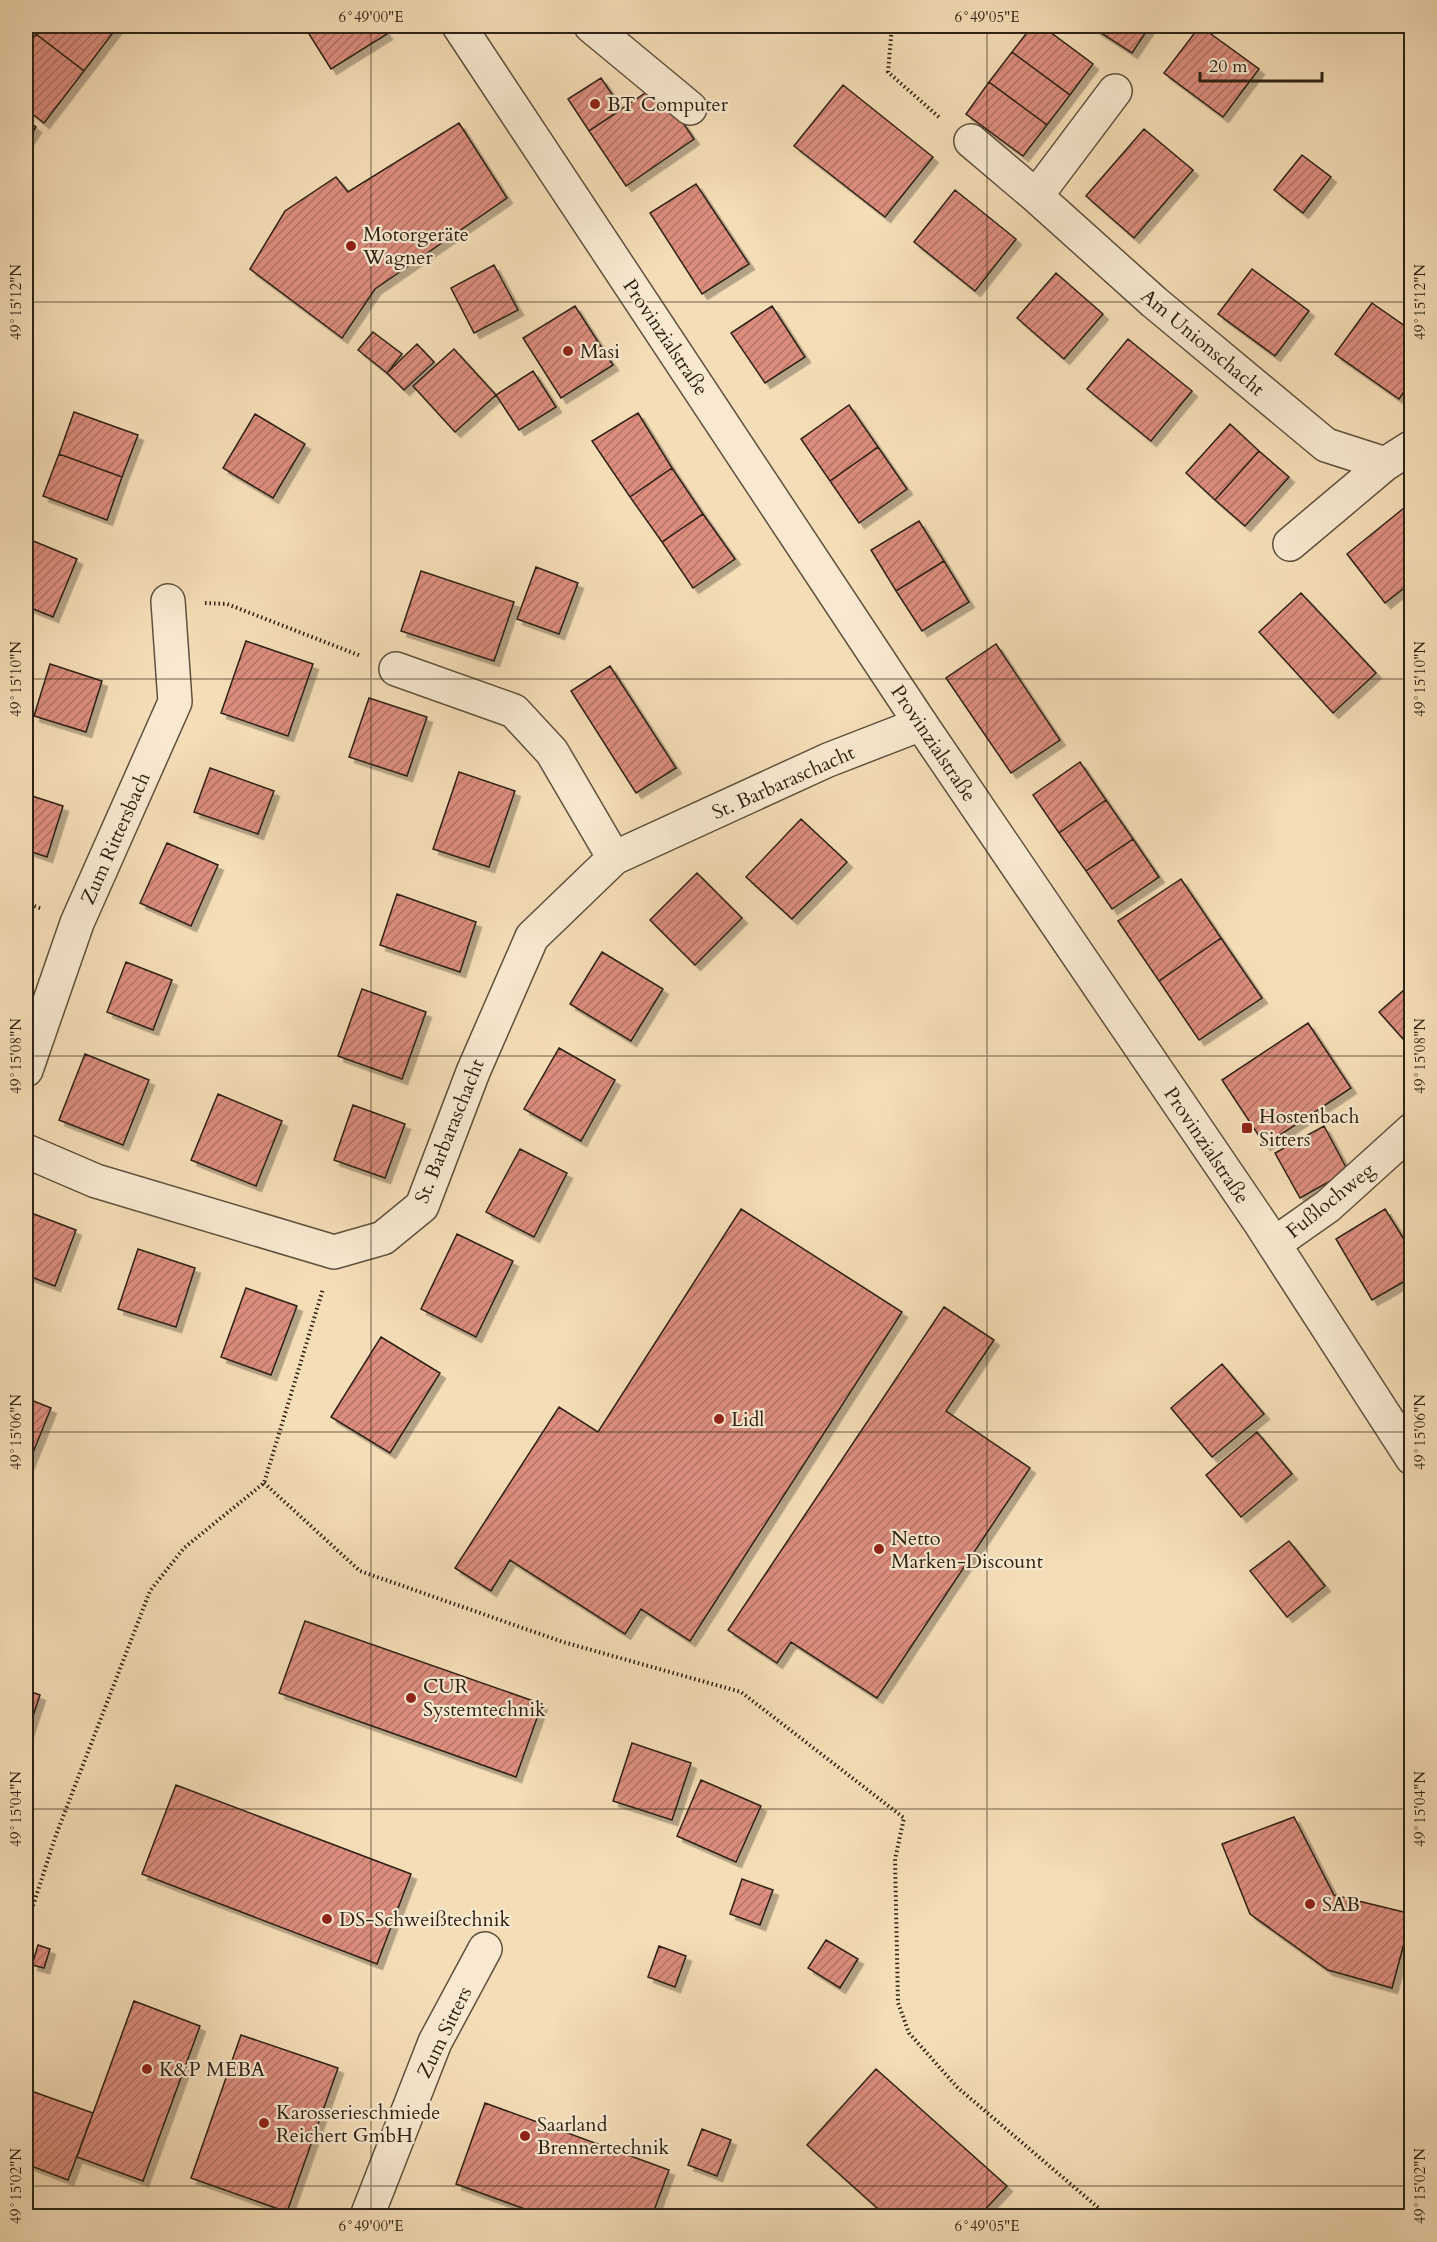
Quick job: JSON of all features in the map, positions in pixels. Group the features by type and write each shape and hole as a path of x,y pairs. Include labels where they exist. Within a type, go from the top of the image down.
{"street":[{"name":"Provinzialstraße","path":"459,26 921,724 1274,1244 1412,1458"},
{"path":"591,26 690,108"},
{"path":"1036,196 1115,91"},
{"name":"Am Unionschacht","path":"971,141 1154,302 1326,445 1398,456"},
{"name":"Am Unionschacht","path":"1290,544 1398,456"},
{"name":"Zum Rittersbach","path":"26,1070 77,923 175,702 168,601"},
{"path":"396,669 514,711 552,752 614,858"},
{"name":"St. Barbaraschacht","path":"334,1252 383,1238 422,1206 473,1072 532,937 614,858 828,760 921,724"},
{"name":"Fußlochweg","path":"1274,1244 1329,1206 1412,1130"},
{"path":"26,1151 96,1181 334,1252"},
{"name":"Zum Sitters","path":"367,2217 435,2042 485,1949"}],"path":[{"path":"892,26 888,72 940,118 971,141"},
{"path":"168,601 227,604 396,669"},
{"path":"26,1927 56,1835 150,1591 184,1548 264,1483 334,1252"},
{"path":"264,1483 360,1571 563,1642 741,1692 904,1818 895,1859 898,2003 909,2033 957,2087 1108,2217"}],"building":[{"path":"42,26 118,26 84,71 36,34"},
{"path":"304,26 382,26 387,34 331,69"},
{"path":"1032,26 1042,26 1093,64 1070,95 1012,52"},
{"path":"1097,26 1150,26 1132,53 1095,29"},
{"path":"1200,26 1259,69 1223,117 1164,73"},
{"path":"36,34 84,71 44,123 26,109 26,48"},
{"path":"1012,52 1070,95 1047,125 989,82"},
{"name":"BT Computer","path":"601,78 622,109 589,131 568,99"},
{"path":"989,82 1047,125 1023,156 966,114"},
{"path":"657,85 694,139 626,186 589,131"},
{"path":"843,85 933,157 885,217 794,146"},
{"path":"26,120 36,127 26,143"},
{"name":"Motorgeräte Wagner","path":"459,123 507,198 375,289 342,338 250,269 285,211 336,177 348,192"},
{"path":"1144,129 1193,170 1134,238 1086,196"},
{"path":"1302,155 1331,177 1303,213 1274,190"},
{"path":"696,184 749,264 702,294 650,213"},
{"path":"955,190 1016,239 975,291 914,242"},
{"path":"494,265 518,310 474,333 451,288"},
{"path":"1252,269 1309,311 1275,356 1218,314"},
{"path":"1056,273 1103,314 1064,359 1017,318"},
{"path":"1372,303 1412,331 1412,380 1399,399 1335,354"},
{"name":"Masi","path":"575,306 613,365 561,398 523,338"},
{"path":"772,306 805,357 765,383 731,333"},
{"path":"373,332 402,354 387,373 358,350"},
{"path":"1128,339 1192,391 1151,441 1087,389"},
{"path":"417,344 434,362 404,390 387,373"},
{"path":"454,349 496,395 455,432 413,386"},
{"path":"533,371 556,407 519,430 496,395"},
{"path":"849,405 878,447 830,481 801,439"},
{"path":"74,412 138,435 122,477 59,454"},
{"path":"638,413 672,468 630,497 592,441"},
{"path":"255,414 305,444 273,498 223,468"},
{"path":"1230,424 1259,451 1215,500 1186,473"},
{"path":"878,447 907,489 859,523 830,481"},
{"path":"1259,451 1289,477 1245,526 1215,500"},
{"path":"59,454 122,477 107,520 43,496"},
{"path":"672,468 703,514 662,542 630,497"},
{"path":"1404,508 1412,517 1412,582 1385,603 1347,554"},
{"path":"703,514 735,559 693,588 662,542"},
{"path":"919,521 944,561 896,591 871,550"},
{"path":"26,538 77,559 53,617 26,606"},
{"path":"944,561 969,602 922,631 896,591"},
{"path":"536,567 578,583 559,634 517,619"},
{"path":"421,571 514,602 494,661 401,631"},
{"path":"1301,593 1376,673 1333,713 1259,632"},
{"path":"246,641 313,664 288,736 221,713"},
{"path":"996,644 1060,740 1011,773 946,678"},
{"path":"50,664 102,681 86,732 34,716"},
{"path":"610,666 676,768 636,793 571,691"},
{"path":"369,698 427,717 407,776 349,757"},
{"path":"1080,762 1106,800 1059,833 1033,795"},
{"path":"210,768 274,791 258,834 194,812"},
{"path":"459,772 515,791 489,867 433,849"},
{"path":"26,794 63,806 47,857 26,850"},
{"path":"1106,800 1133,839 1086,871 1059,833"},
{"path":"801,819 847,862 792,919 746,877"},
{"path":"1133,839 1159,877 1112,909 1086,871"},
{"path":"167,843 218,865 191,926 140,903"},
{"path":"697,873 742,918 695,965 650,920"},
{"path":"1181,879 1221,938 1159,981 1118,921"},
{"path":"397,894 476,922 460,972 380,945"},
{"path":"1221,938 1262,998 1199,1040 1159,981"},
{"path":"602,952 663,989 631,1041 570,1004"},
{"path":"126,962 172,980 153,1030 107,1012"},
{"path":"1412,983 1412,1049 1379,1012"},
{"path":"362,989 426,1012 402,1079 338,1056"},
{"path":"1308,1023 1351,1088 1265,1145 1222,1080"},
{"path":"559,1048 615,1080 581,1141 524,1109"},
{"path":"85,1054 149,1080 123,1145 59,1120"},
{"path":"218,1094 282,1121 256,1186 191,1160"},
{"path":"353,1105 405,1124 385,1178 334,1160"},
{"path":"1324,1126 1348,1171 1300,1198 1275,1153"},
{"path":"520,1149 567,1173 534,1237 486,1212"},
{"name":"Lidl","path":"741,1209 902,1312 690,1641 641,1609 625,1634 510,1560 491,1591 455,1568 559,1407 598,1432"},
{"path":"1385,1209 1412,1252 1412,1277 1372,1300 1336,1239"},
{"path":"26,1211 76,1230 55,1286 26,1275"},
{"path":"457,1234 513,1261 476,1337 421,1309"},
{"path":"138,1249 195,1268 176,1327 118,1309"},
{"path":"246,1288 297,1306 271,1375 221,1357"},
{"name":"Netto Marken-Discount","path":"944,1307 994,1340 946,1411 1030,1468 877,1698 791,1642 777,1663 728,1630"},
{"path":"381,1337 440,1373 390,1453 331,1417"},
{"path":"1222,1364 1264,1414 1212,1457 1171,1408"},
{"path":"26,1398 51,1408 26,1470"},
{"path":"1257,1432 1292,1474 1241,1517 1206,1475"},
{"path":"1289,1541 1325,1586 1287,1617 1250,1571"},
{"name":"CUR Systemtechnik","path":"305,1621 542,1704 516,1777 279,1693"},
{"path":"26,1690 40,1695 26,1737"},
{"path":"632,1743 691,1763 672,1820 613,1801"},
{"path":"701,1780 761,1806 736,1862 677,1836"},
{"name":"DS-Schweißtechnik","path":"176,1785 411,1874 377,1964 142,1874"},
{"name":"SAB","path":"1294,1817 1334,1895 1412,1914 1392,1988 1328,1970 1250,1914 1222,1844"},
{"path":"742,1879 773,1890 760,1925 730,1914"},
{"path":"826,1940 858,1959 840,1988 808,1968"},
{"path":"38,1945 50,1949 44,1968 32,1965"},
{"path":"659,1946 686,1956 675,1987 648,1977"},
{"name":"K&P MEBA","path":"134,2001 200,2026 143,2181 77,2157"},
{"name":"Karosserieschmiede Reichert GmbH","path":"241,2035 338,2068 287,2212 191,2178"},
{"path":"876,2069 1007,2186 979,2216 886,2216 807,2145"},
{"path":"34,2092 93,2113 68,2180 26,2164 26,2115"},
{"name":"Saarland Brennertechnik","path":"485,2103 669,2170 652,2216 544,2216 456,2184"},
{"path":"702,2129 731,2140 717,2176 688,2165"}],"place":[{"name":"BT Computer","path":"595,104"},
{"name":"Motorgeräte Wagner","path":"351,246"},
{"name":"Masi","path":"568,351"},
{"name":"Hostenbach Sitters","path":"1247,1128"},
{"name":"Lidl","path":"719,1419"},
{"name":"Netto Marken-Discount","path":"879,1549"},
{"name":"CUR Systemtechnik","path":"411,1698"},
{"name":"SAB","path":"1310,1904"},
{"name":"DS-Schweißtechnik","path":"327,1919"},
{"name":"K&P MEBA","path":"147,2069"},
{"name":"Karosserieschmiede Reichert GmbH","path":"264,2123"},
{"name":"Saarland Brennertechnik","path":"525,2136"}]}
